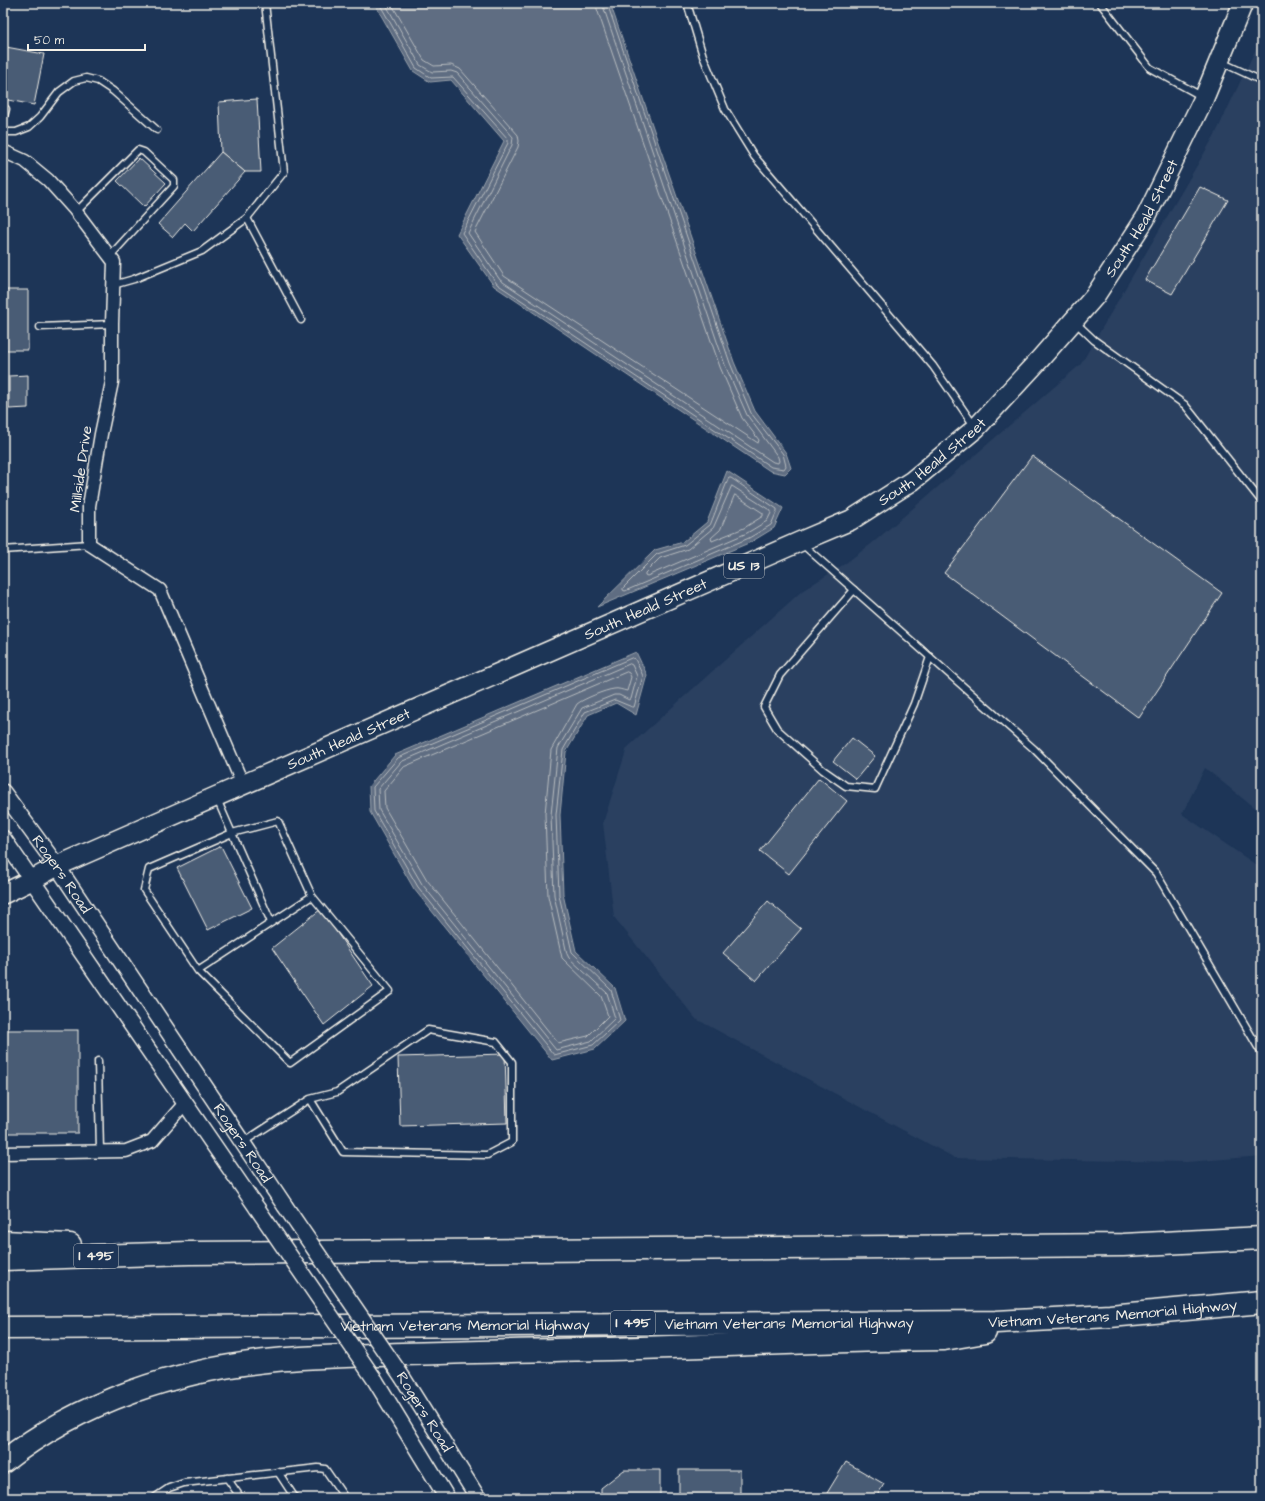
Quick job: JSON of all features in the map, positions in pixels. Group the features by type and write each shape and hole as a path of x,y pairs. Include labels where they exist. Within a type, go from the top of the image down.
{"highway":[{"name":"I 495","path":"3,1259 189,1253 1109,1245 1262,1238"},
{"path":"3,1242 26,1242 189,1253"},
{"name":"Vietnam Veterans Memorial Highway","path":"3,1328 996,1322 1053,1320 1153,1313 1262,1302"},
{"path":"3,1462 59,1426 114,1399 155,1384 202,1371 249,1363 303,1358 483,1351 944,1339 1053,1320"}],"main road":[{"name":"South Heald Street","path":"3,894 57,866 851,520 912,480 976,428 1040,360 1095,296 1145,219 1204,98 1243,3"},
{"name":"South Heald Street","path":"3,886 32,880"}],"street":[{"name":"Millside Drive","path":"3,151 25,161 48,180 76,212 114,262 112,382 101,434 89,506 89,544"},
{"path":"89,544 160,590 243,785"},
{"name":"Rogers Road","path":"3,792 57,866 242,1143 403,1378 478,1498"},
{"name":"Rogers Road","path":"3,838 375,1380 447,1498"},
{"path":"3,1153 126,1151 152,1141 185,1103"}],"lane":[{"path":"113,285 134,280 202,251 247,218 284,172 265,3"},
{"path":"687,3 704,56 725,109 754,156 933,366 976,428"},
{"path":"1100,3 1150,68 1204,98"},
{"path":"1219,61 1262,81"},
{"path":"3,132 16,132 30,127 40,117 59,92 74,81 86,78 98,81 112,91 158,130"},
{"path":"3,120 6,109"},
{"path":"76,212 138,150 144,152 174,180 174,186 110,256"},
{"path":"247,218 301,320"},
{"path":"1074,321 1094,340 1185,405 1262,502"},
{"path":"40,327 112,324"},
{"path":"799,542 1034,749 1156,873 1262,1054"},
{"path":"3,550 89,544"},
{"path":"854,590 780,675 764,707 777,729 823,770 846,786 875,789 914,704 930,657"},
{"path":"216,797 271,922"},
{"path":"278,821 312,896 390,991 290,1063 198,971 144,890 149,869 232,833 278,821"},
{"path":"198,971 312,896"},
{"path":"242,1143 310,1100 337,1092 428,1030 496,1042 512,1062 512,1142 487,1154 343,1152 310,1100"},
{"path":"98,1061 100,1151"},
{"path":"154,1498 169,1488 184,1483 318,1468 325,1469 345,1498"},
{"path":"278,1472 294,1498"},
{"path":"227,1478 241,1498"}],"shaded area":[{"path":"1262,36 1262,814 1205,768 1182,814 1262,869 1262,1156 1187,1162 955,1158 696,1019 614,917 603,823 627,748 802,591 846,563 875,541 1081,364 1216,133"}],"water":[{"path":"374,3 610,3 734,362 755,411 786,453 791,468 785,474 770,471 494,286 457,234 504,141 451,80 430,82 413,71"},
{"path":"727,471 783,508 774,528 751,542 597,607 655,550 683,542 707,522"},
{"path":"636,652 647,675 636,715 616,703 588,715 566,752 560,815 563,894 576,951 615,988 625,1021 595,1049 552,1060 414,889 370,812 369,786 395,755"}],"building":[{"path":"6,47 44,54 34,105 3,99 3,65"},
{"path":"257,99 261,172 245,172 221,152 219,102"},
{"path":"221,152 245,172 193,231 185,223 173,237 158,224"},
{"path":"139,158 166,183 144,207 117,181"},
{"path":"1200,187 1228,200 1172,294 1145,280"},
{"path":"3,290 28,290 28,350 3,350"},
{"path":"28,375 28,408 9,409 9,376"},
{"path":"1032,456 1222,593 1139,718 944,573"},
{"path":"852,738 875,756 856,779 833,761"},
{"path":"819,778 847,801 789,874 760,851"},
{"path":"221,846 252,908 208,930 177,868"},
{"path":"768,901 801,929 756,981 723,953"},
{"path":"321,909 373,986 324,1025 272,948"},
{"path":"3,1030 78,1030 78,1133 3,1133"},
{"path":"505,1054 507,1123 400,1126 398,1057"},
{"path":"846,1462 884,1484 878,1494 885,1498 824,1498"},
{"path":"624,1470 660,1470 660,1498 601,1498 601,1488"},
{"path":"679,1470 740,1470 740,1498 679,1498"}]}
